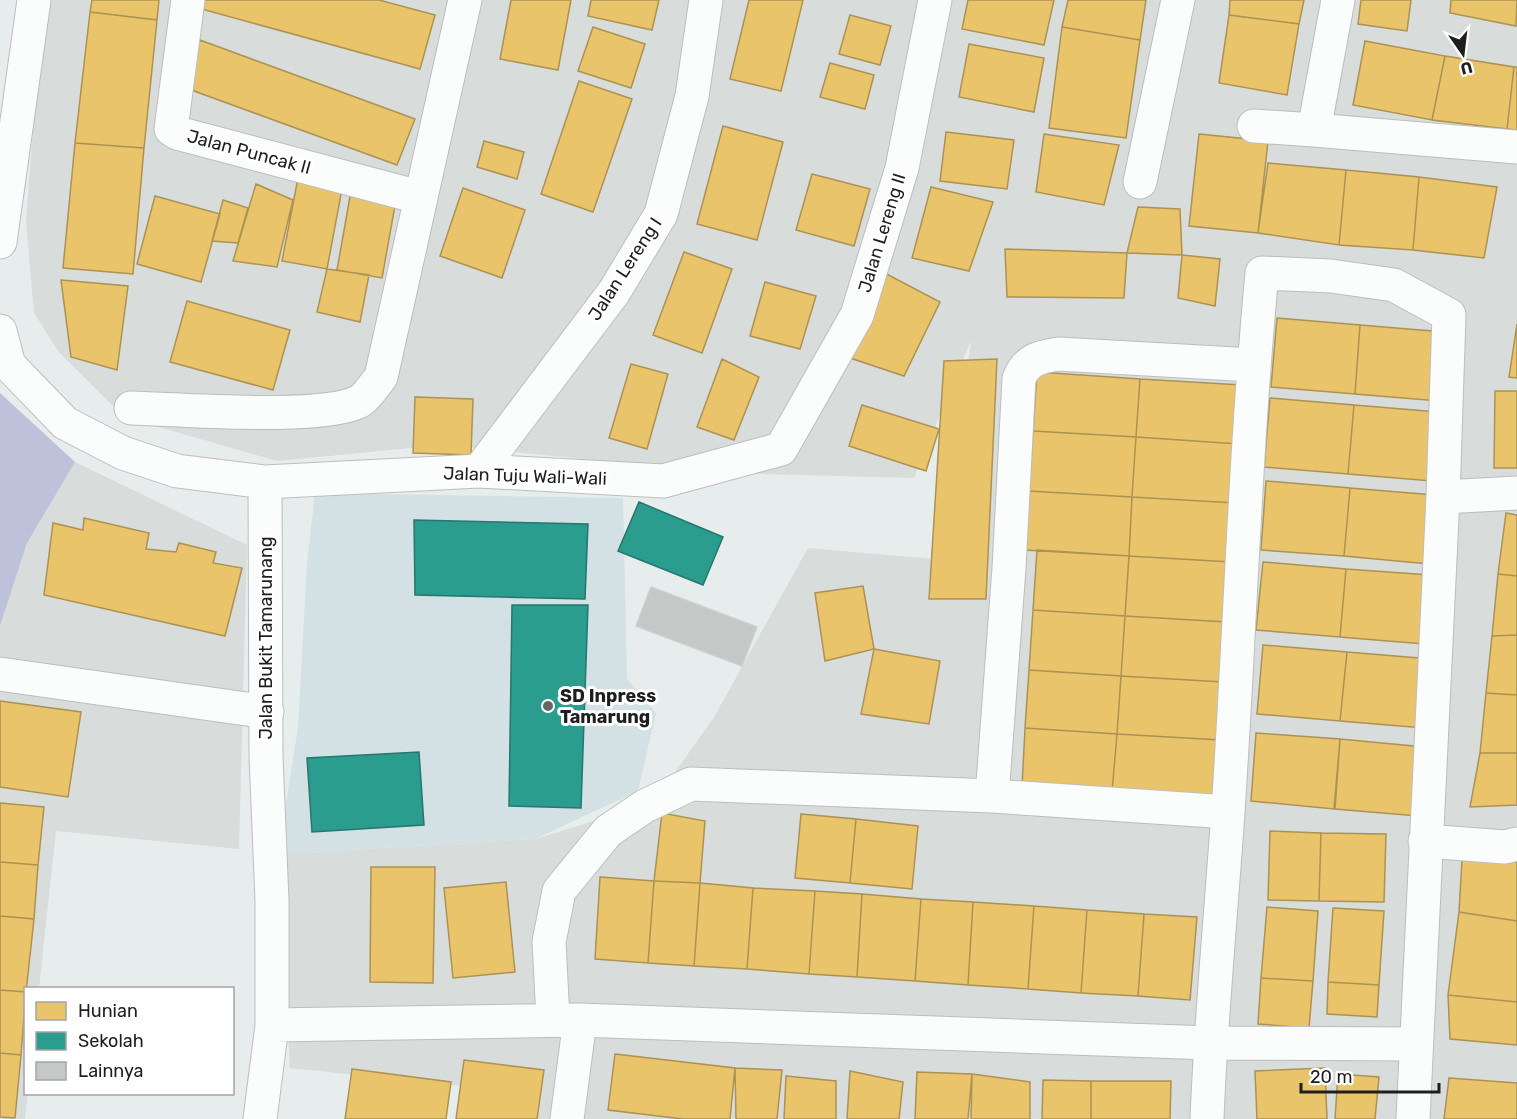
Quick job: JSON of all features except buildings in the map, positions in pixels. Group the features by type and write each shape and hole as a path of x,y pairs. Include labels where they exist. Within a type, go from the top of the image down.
{"street":[{"path":"0,242 34,0"},
{"name":"Jalan Puncak II","path":"188,0 171,129 177,133 419,196"},
{"path":"131,408 284,412 335,408 360,400 381,377 419,196 465,0"},
{"name":"Jalan Lereng I","path":"479,471 614,291 661,214 692,96 706,0"},
{"name":"Jalan Lereng II","path":"781,448 857,315 902,168 935,0"},
{"path":"1140,182 1178,0"},
{"path":"1314,130 1338,0"},
{"path":"1254,126 1517,147"},
{"path":"1207,1119 1210,1042 1228,812 1253,365 1262,273 1331,276 1394,285 1449,315 1443,497 1413,1119"},
{"path":"0,331 9,365 65,423 123,453 177,471 265,482"},
{"path":"992,796 1009,568 1019,379 1023,369 1035,359 1058,354 1253,365"},
{"name":"Jalan Tuju Wali-Wali","path":"265,482 479,471 663,481 781,448"},
{"name":"Jalan Bukit Tamarunang","path":"260,1119 272,1025 265,482"},
{"path":"1443,497 1517,493"},
{"path":"0,674 267,712"},
{"path":"567,1119 566,1020 549,942 559,891 608,831 666,794 691,784 992,796 1228,812"},
{"path":"1425,841 1505,848 1517,844"},
{"path":"272,1025 566,1020 1210,1042 1416,1044"}],"shaded area":[{"path":"43,0 1517,0 1517,1119 457,1119 460,1086 290,1068 278,854 535,839 653,803 713,719 808,548 945,560 971,340 914,478 728,473 441,445 277,461 124,417 58,351 34,313 26,221"},
{"path":"0,393 75,462 27,543 0,626"},
{"path":"75,462 247,545 239,849 56,831 39,987 24,987 24,1095 28,1095 25,1119 0,1119 0,626 27,543"},
{"path":"315,493 623,498 627,679 656,713 638,791 535,839 278,854 298,727 307,563"}],"place":[{"name":"SD Inpress Tamarung","path":"548,706"}]}
